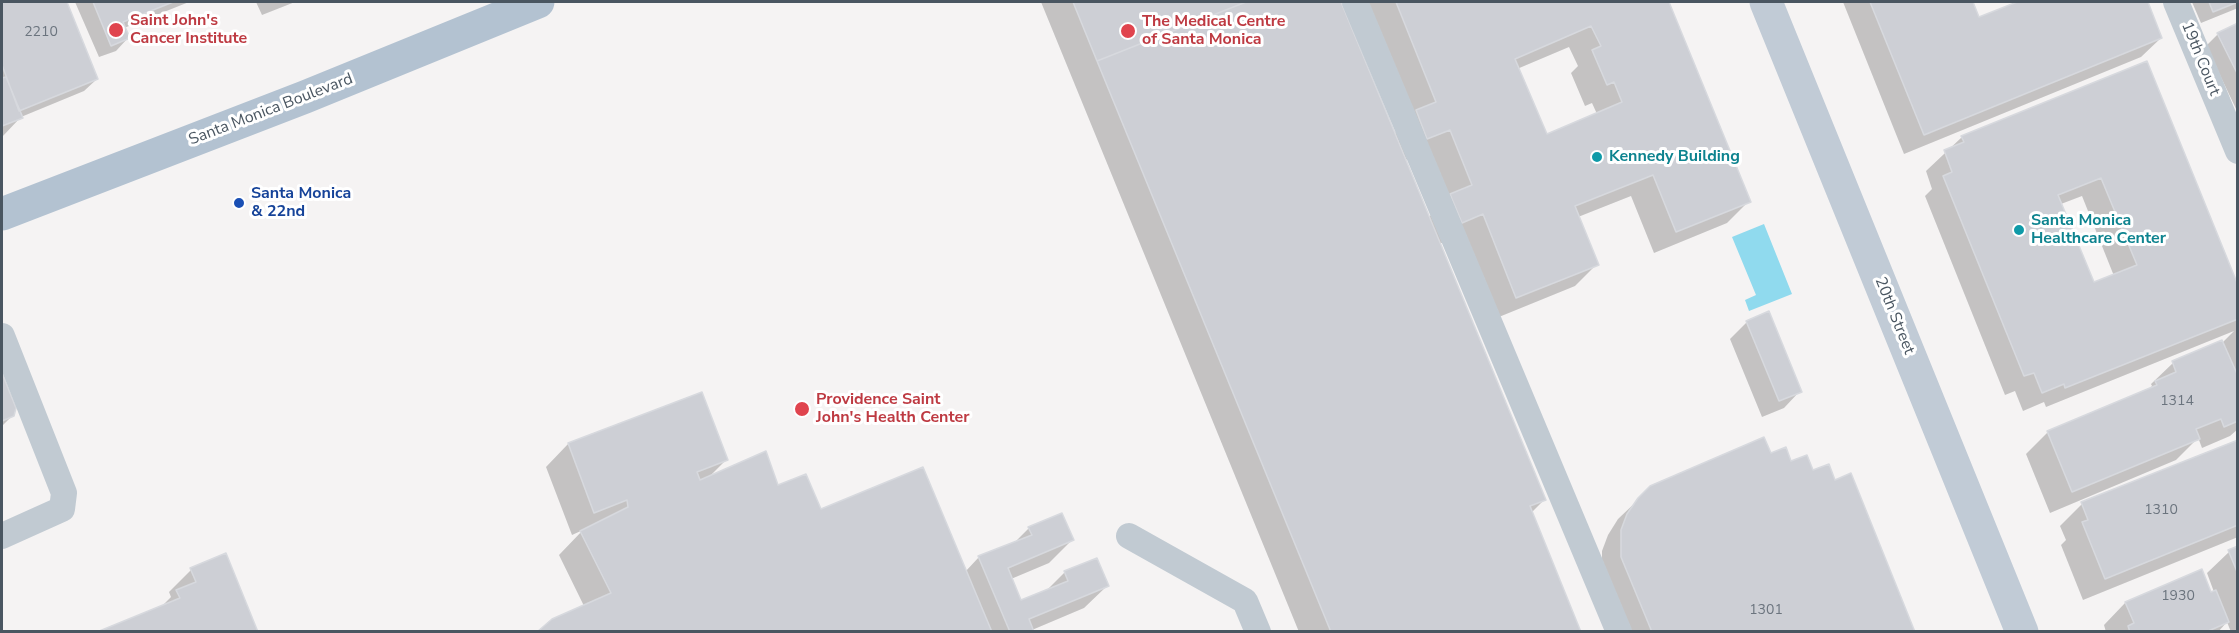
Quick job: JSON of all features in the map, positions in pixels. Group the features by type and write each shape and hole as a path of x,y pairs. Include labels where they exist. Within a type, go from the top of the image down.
{"main road":[{"name":"Santa Monica Boulevard","path":"2,214 305,97 538,2"},
{"name":"20th Street","path":"1766,2 2022,632"}],"lane":[{"path":"1355,2 1619,632"},
{"name":"19th Court","path":"2176,2 2238,151"},
{"path":"2,336 64,493 62,510 2,536"},
{"path":"1129,536 1245,601 1258,632"}],"water":[{"path":"1764,224 1792,294 1749,311 1745,300 1756,295 1732,237"}],"building":[{"path":"2,2 67,2 98,79 19,111 2,65"},
{"name":"Saint John's Cancer Institute","path":"93,2 173,2 123,22 130,38 111,46"},
{"name":"The Medical Centre of Santa Monica","path":"1073,2 1246,2 1097,61"},
{"name":"The Medical Centre of Santa Monica","path":"1246,2 1341,2 1546,500 1530,506 1581,632 1331,632 1097,61"},
{"name":"Kennedy Building","path":"1396,2 1669,2 1751,202 1676,232 1653,175 1575,206 1599,265 1516,298 1483,214 1462,223 1450,194 1472,185 1450,130 1427,139 1416,110 1436,102","holes":["1591,26 1601,46 1592,50 1607,85 1614,82 1622,102 1547,134 1515,59"]},
{"path":"1870,2 1973,2 1979,17 2017,2 2148,2 2162,38 1924,135"},
{"path":"2209,2 2238,2 2213,12"},
{"path":"2238,23 2238,75 2217,33"},
{"name":"Santa Monica Healthcare Center","path":"2147,61 2238,285 2238,319 2065,388 2064,384 2042,393 2034,373 2024,376 1943,176 1952,172 1944,150 1964,142 1961,136","holes":["2101,178 2137,265 2094,282 2058,195"]},
{"path":"6,77 23,118 2,126 2,78"},
{"path":"1769,311 1802,392 1779,401 1746,321"},
{"path":"2222,340 2238,376 2238,421 2224,427 2221,419 2196,429 2200,439 2072,492 2047,431 2157,385 2155,381 2176,372 2172,361"},
{"path":"2,373 16,408 14,416 2,421"},
{"path":"702,392 728,460 697,472 700,480 766,451 778,485 806,474 821,509 923,467 992,632 537,632 552,619 611,593 580,531 628,507 627,500 594,513 568,443"},
{"path":"1764,437 1771,453 1786,447 1791,461 1807,455 1813,470 1829,464 1835,480 1851,473 1915,632 1652,632 1621,557 1621,530 1627,514 1650,486"},
{"path":"2238,440 2238,525 2105,579 2082,522 2088,520 2081,502"},
{"path":"1062,513 1074,540 1008,568 1021,600 1068,581 1064,571 1097,558 1109,586 1029,619 1034,632 1010,632 978,556 1032,535 1028,527"},
{"path":"2238,546 2238,574 2228,550"},
{"path":"226,553 258,632 97,632 180,598 176,590 196,582 190,568"},
{"path":"2202,569 2211,592 2216,590 2229,622 2206,632 2130,632 2128,626 2134,623 2125,602"}],"place":[{"name":"Saint John's Cancer Institute","path":"116,30"},
{"name":"The Medical Centre of Santa Monica","path":"1128,31"},
{"name":"Kennedy Building","path":"1597,157"},
{"name":"Santa Monica & 22nd","path":"239,203"},
{"name":"Santa Monica Healthcare Center","path":"2019,230"},
{"name":"Providence Saint John's Health Center","path":"802,409"}]}
